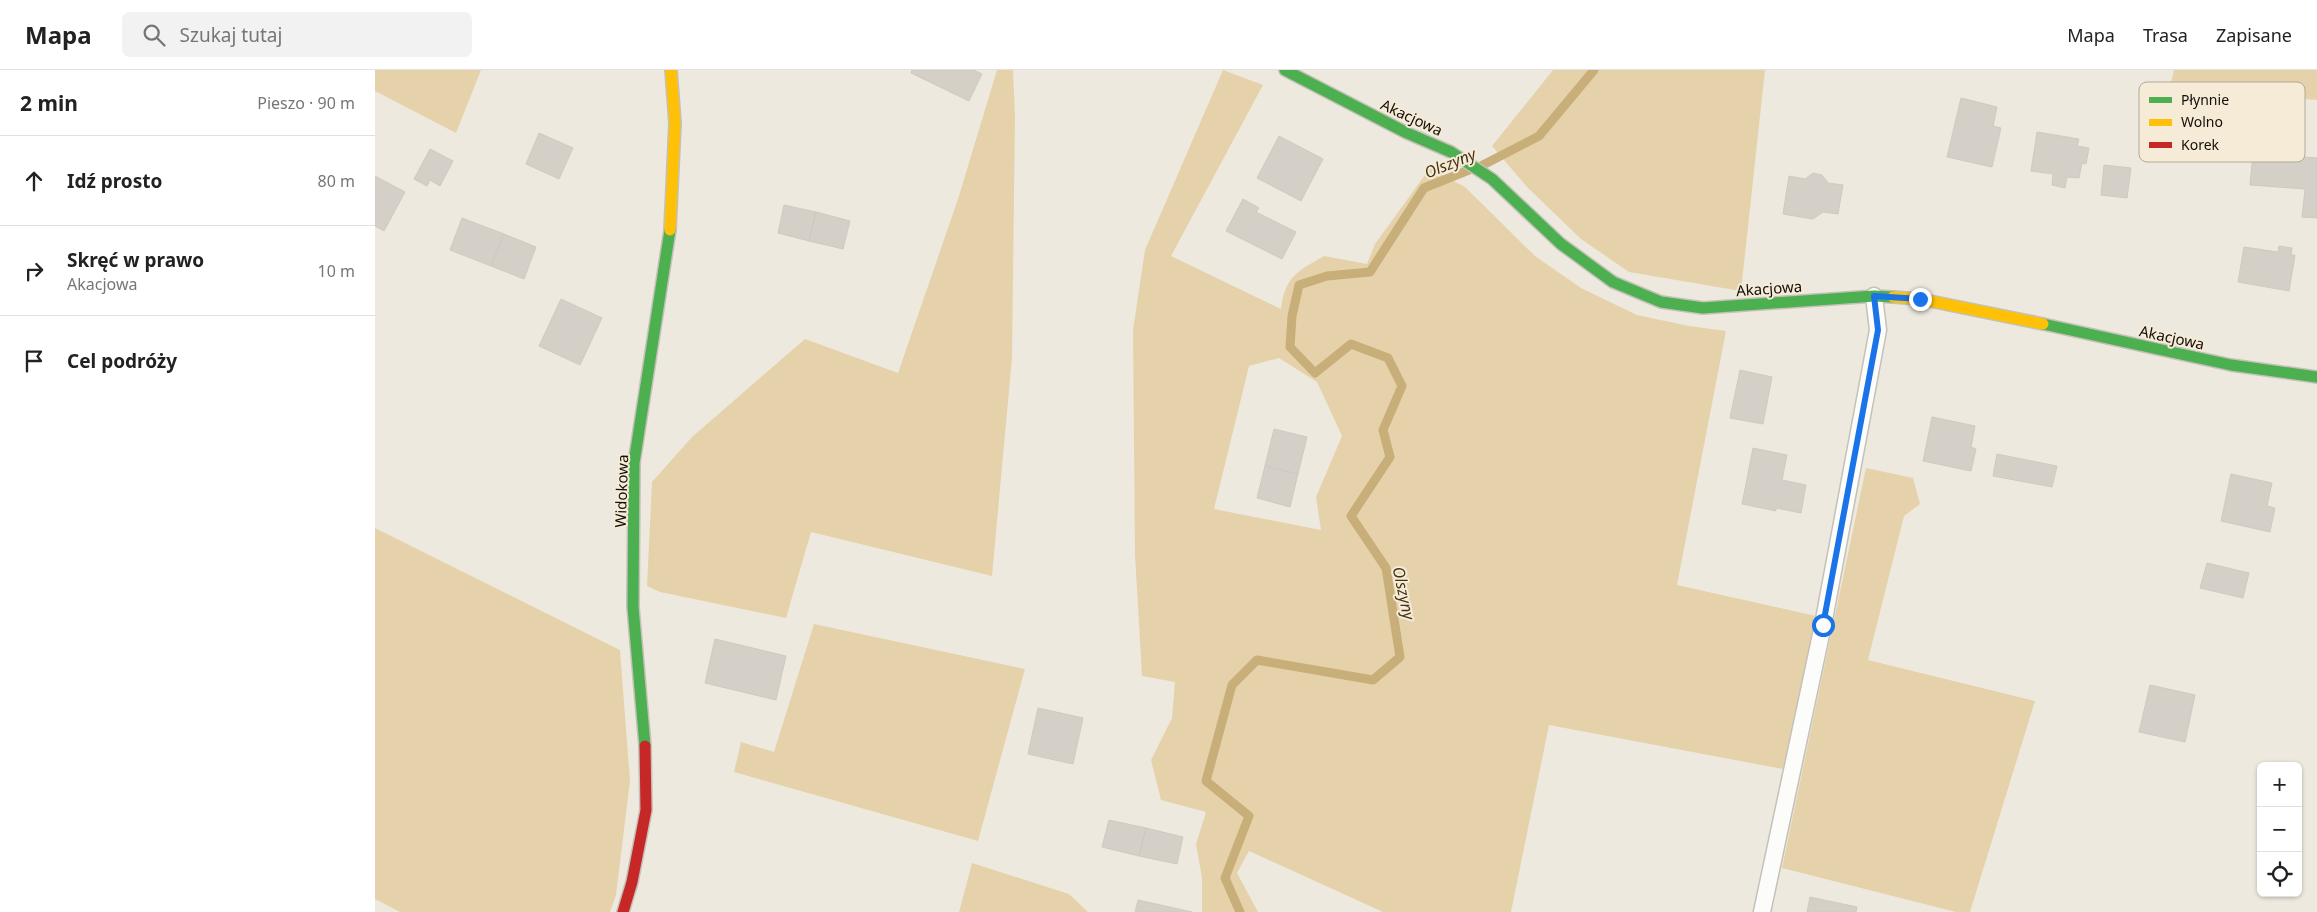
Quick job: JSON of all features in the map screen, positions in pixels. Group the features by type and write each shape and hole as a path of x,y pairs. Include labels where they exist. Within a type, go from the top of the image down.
{"street":[{"name":"Widokowa","path":"623,912 632,882 646,810 645,743 633,607 635,463 670,242 675,123 671,70"},
{"name":"Akacjowa","path":"1285,70 1407,133 1451,152 1492,179 1561,244 1613,282 1661,302 1703,308 1874,296 1920,299 1977,309 2231,365 2317,377"}],"lane":[{"path":"1762,912 1823,625 1878,330 1874,296"}],"shaded area":[{"path":"375,70 481,70 456,133 375,91"},
{"path":"997,70 1013,70 1015,115 1012,358 992,576 811,532 786,618 660,592 647,586 652,482 692,437 805,339 898,373 958,199"},
{"path":"1223,70 1263,85 1171,256 1281,309 1286,289 1294,276 1324,256 1367,264 1375,244 1430,168 1465,187 1535,256 1581,288 1637,315 1689,326 1726,331 1677,585 1816,616 1783,769 1549,725 1511,912 1383,912 1249,851 1237,873 1258,912 1202,912 1202,878 1196,844 1206,812 1161,800 1151,760 1172,718 1175,682 1142,676 1135,555 1133,330 1145,250","holes":["1279,358 1317,382 1342,436 1316,497 1321,530 1214,509 1249,366"]},
{"path":"1553,70 1765,70 1741,291 1629,272 1581,239 1527,187 1492,146"},
{"path":"2174,70 2317,70 2317,100 2305,99 2305,82 2171,82"},
{"path":"1866,468 1913,478 1920,504 1904,516 1868,660 2035,701 1970,912 1956,912 1782,868"},
{"path":"375,528 620,650 630,781 616,895 610,912 400,912 375,899"},
{"path":"814,624 1025,669 978,841 734,772 741,742 774,752"},
{"path":"972,863 1069,894 1088,912 959,912"}],"building":[{"path":"912,70 974,70 982,74 969,101 911,73"},
{"path":"1961,98 1997,107 1993,126 2001,128 1992,167 1947,157"},
{"path":"2037,132 2079,139 2077,146 2089,148 2086,164 2082,163 2079,178 2067,177 2065,188 2052,185 2053,174 2031,171"},
{"path":"539,133 573,148 559,179 526,164"},
{"path":"1279,136 1323,159 1301,201 1257,178"},
{"path":"430,149 453,161 440,186 430,180 427,186 414,179"},
{"path":"2305,157 2317,158 2317,218 2302,217 2305,189 2250,185 2252,162 2305,162"},
{"path":"2104,165 2131,168 2127,198 2101,195"},
{"path":"1813,173 1822,175 1828,183 1843,185 1838,214 1823,212 1813,219 1783,214 1789,176 1805,179"},
{"path":"375,176 405,192 384,231 375,226"},
{"path":"1243,199 1259,208 1256,212 1296,232 1282,259 1226,231"},
{"path":"784,205 816,212 809,241 778,233"},
{"path":"816,212 850,221 843,249 809,241"},
{"path":"462,218 504,234 491,266 450,250"},
{"path":"504,234 536,247 524,279 491,266"},
{"path":"2279,246 2292,248 2291,255 2295,255 2289,291 2238,282 2244,247 2278,252"},
{"path":"561,299 602,318 580,365 539,346"},
{"path":"1740,370 1772,377 1763,424 1730,418"},
{"path":"1932,417 1975,426 1971,447 1976,449 1971,471 1923,461"},
{"path":"1274,429 1307,437 1298,474 1265,466"},
{"path":"1753,448 1787,455 1782,480 1806,485 1801,513 1776,508 1776,511 1742,504"},
{"path":"1997,454 2057,466 2052,487 1993,476"},
{"path":"1265,466 1298,474 1290,507 1257,498"},
{"path":"2231,474 2272,483 2267,506 2275,508 2270,532 2221,521"},
{"path":"2207,563 2249,573 2243,598 2200,588"},
{"path":"715,639 786,656 776,700 705,683"},
{"path":"2150,685 2195,695 2185,742 2139,732"},
{"path":"1038,708 1083,718 1073,764 1028,754"},
{"path":"1109,820 1146,828 1139,856 1102,847"},
{"path":"1146,828 1183,837 1177,864 1139,856"},
{"path":"1810,897 1857,907 1856,912 1807,912"},
{"path":"1138,900 1192,912 1135,912"}],"waterway":[{"name":"Olszyny","path":"1481,166 1539,136 1594,70"},
{"name":"Olszyny","path":"1240,912 1225,878 1249,816 1206,781 1232,685 1257,660 1373,680 1400,657 1386,568 1351,516 1390,457 1383,430 1402,386 1388,358 1351,344 1315,373 1290,347 1292,316 1299,285 1327,276 1370,272 1424,188 1469,170"}],"traffic: fast":[{"path":"1285,70 1407,133 1451,152 1492,179 1561,244 1613,282 1661,302 1703,308 1874,296 1893,297"},
{"path":"645,746 633,607 634,463 670,230"},
{"path":"2043,324 2231,365 2317,377"}],"traffic: slow":[{"path":"670,230 675,123 671,70"},
{"path":"1893,297 1920,299 2043,324"}],"traffic: jam":[{"path":"623,912 632,882 646,810 645,746"}],"route":[{"path":"1823,625 1878,330 1874,296 1920,299"}]}
